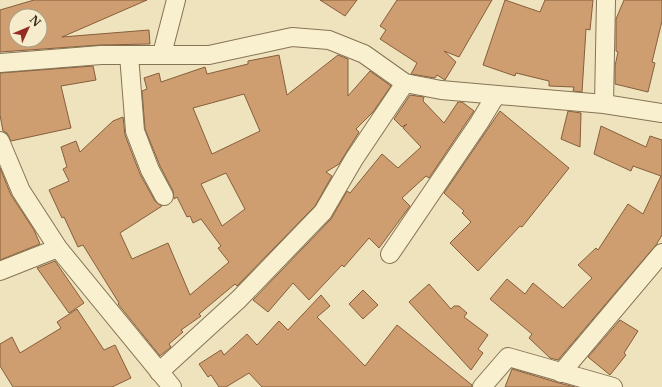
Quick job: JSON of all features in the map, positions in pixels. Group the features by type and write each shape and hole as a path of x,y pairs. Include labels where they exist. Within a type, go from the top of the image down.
{"street":[{"path":"162,54 176,0"},
{"path":"604,104 606,0"},
{"path":"0,63 101,55 209,55 292,38 329,40 364,54 405,83 441,90 604,104 662,113"},
{"path":"129,55 135,130 150,170 164,196"},
{"path":"159,372 239,299 323,212 354,159 405,83"},
{"path":"390,254 479,123 496,95"},
{"path":"0,141 21,191 58,248 172,387"},
{"path":"0,271 58,248"},
{"path":"561,373 662,253"},
{"path":"482,387 508,357 613,387"}],"building":[{"path":"34,0 147,0 62,37 149,30 150,44 100,45 0,52 0,10"},
{"path":"320,0 357,0 345,16"},
{"path":"397,0 492,0 459,57 444,51 456,62 445,80 437,75 435,78 411,74 417,63 380,39 386,30 380,26"},
{"path":"505,0 540,12 545,0 593,0 590,30 586,29 582,92 573,91 574,87 549,86 549,81 516,73 515,76 483,65"},
{"path":"624,0 662,0 662,21 652,62 655,63 648,92 615,84 615,66 618,52 616,51 616,19"},
{"path":"279,55 287,95 338,55 348,59 348,96 370,71 391,86 373,112 356,129 359,132 339,164 326,172 332,176 315,206 237,286 235,284 199,314 201,316 181,330 183,332 169,344 171,347 160,356 118,304 119,303 83,245 78,247 64,217 62,218 49,190 69,181 63,169 67,167 61,147 76,141 80,152 113,121 123,117 125,135 140,174 155,201 162,206 120,233 132,259 168,243 190,295 229,262 218,248 221,246 201,219 193,223 190,216 187,217 177,197 174,199 173,191 160,166 145,129 142,91 147,89 144,78 159,73 161,82 205,67 207,74 248,64 248,61","holes":["244,94 260,131 212,154 193,108","226,173 245,209 222,226 201,184"]},
{"path":"93,66 96,80 61,86 71,128 11,141 7,133 3,131 0,115 0,73"},
{"path":"410,95 424,97 423,101 444,123 458,102 462,102 474,111 429,178 426,176 402,198 410,206 379,248 369,238 344,267 342,265 309,300 293,283 268,312 253,300 331,219 347,191 350,193 382,154 398,168 421,147 403,128 407,124 402,127 394,119"},
{"path":"500,111 569,168 522,227 520,226 478,271 450,243 471,222 462,213 464,211 444,193"},
{"path":"568,111 581,113 580,147 561,139"},
{"path":"601,126 646,147 650,136 662,140 662,235 656,245 558,360 550,358 529,338 532,334 490,299 507,279 525,294 533,283 563,308 592,278 578,265 596,248 598,250 628,204 643,214 661,176 633,166 631,171 594,154"},
{"path":"0,168 11,195 34,230 40,244 0,260"},
{"path":"55,261 84,303 69,313 37,268"},
{"path":"429,284 451,309 454,306 459,306 467,313 464,317 488,335 478,349 483,353 471,370 409,302"},
{"path":"363,290 378,305 363,319 349,304"},
{"path":"321,295 330,306 317,317 365,366 397,325 472,385 472,387 262,387 249,373 226,387 219,387 211,375 208,377 199,364 221,350 224,355 247,334 257,345 279,321 288,330"},
{"path":"77,309 104,350 115,345 131,378 112,387 13,387 0,366 0,344 12,337 20,353 61,328 57,322"},
{"path":"620,320 638,331 624,353 626,355 610,375 588,357"},
{"path":"512,369 559,383 575,387 505,387"}]}
